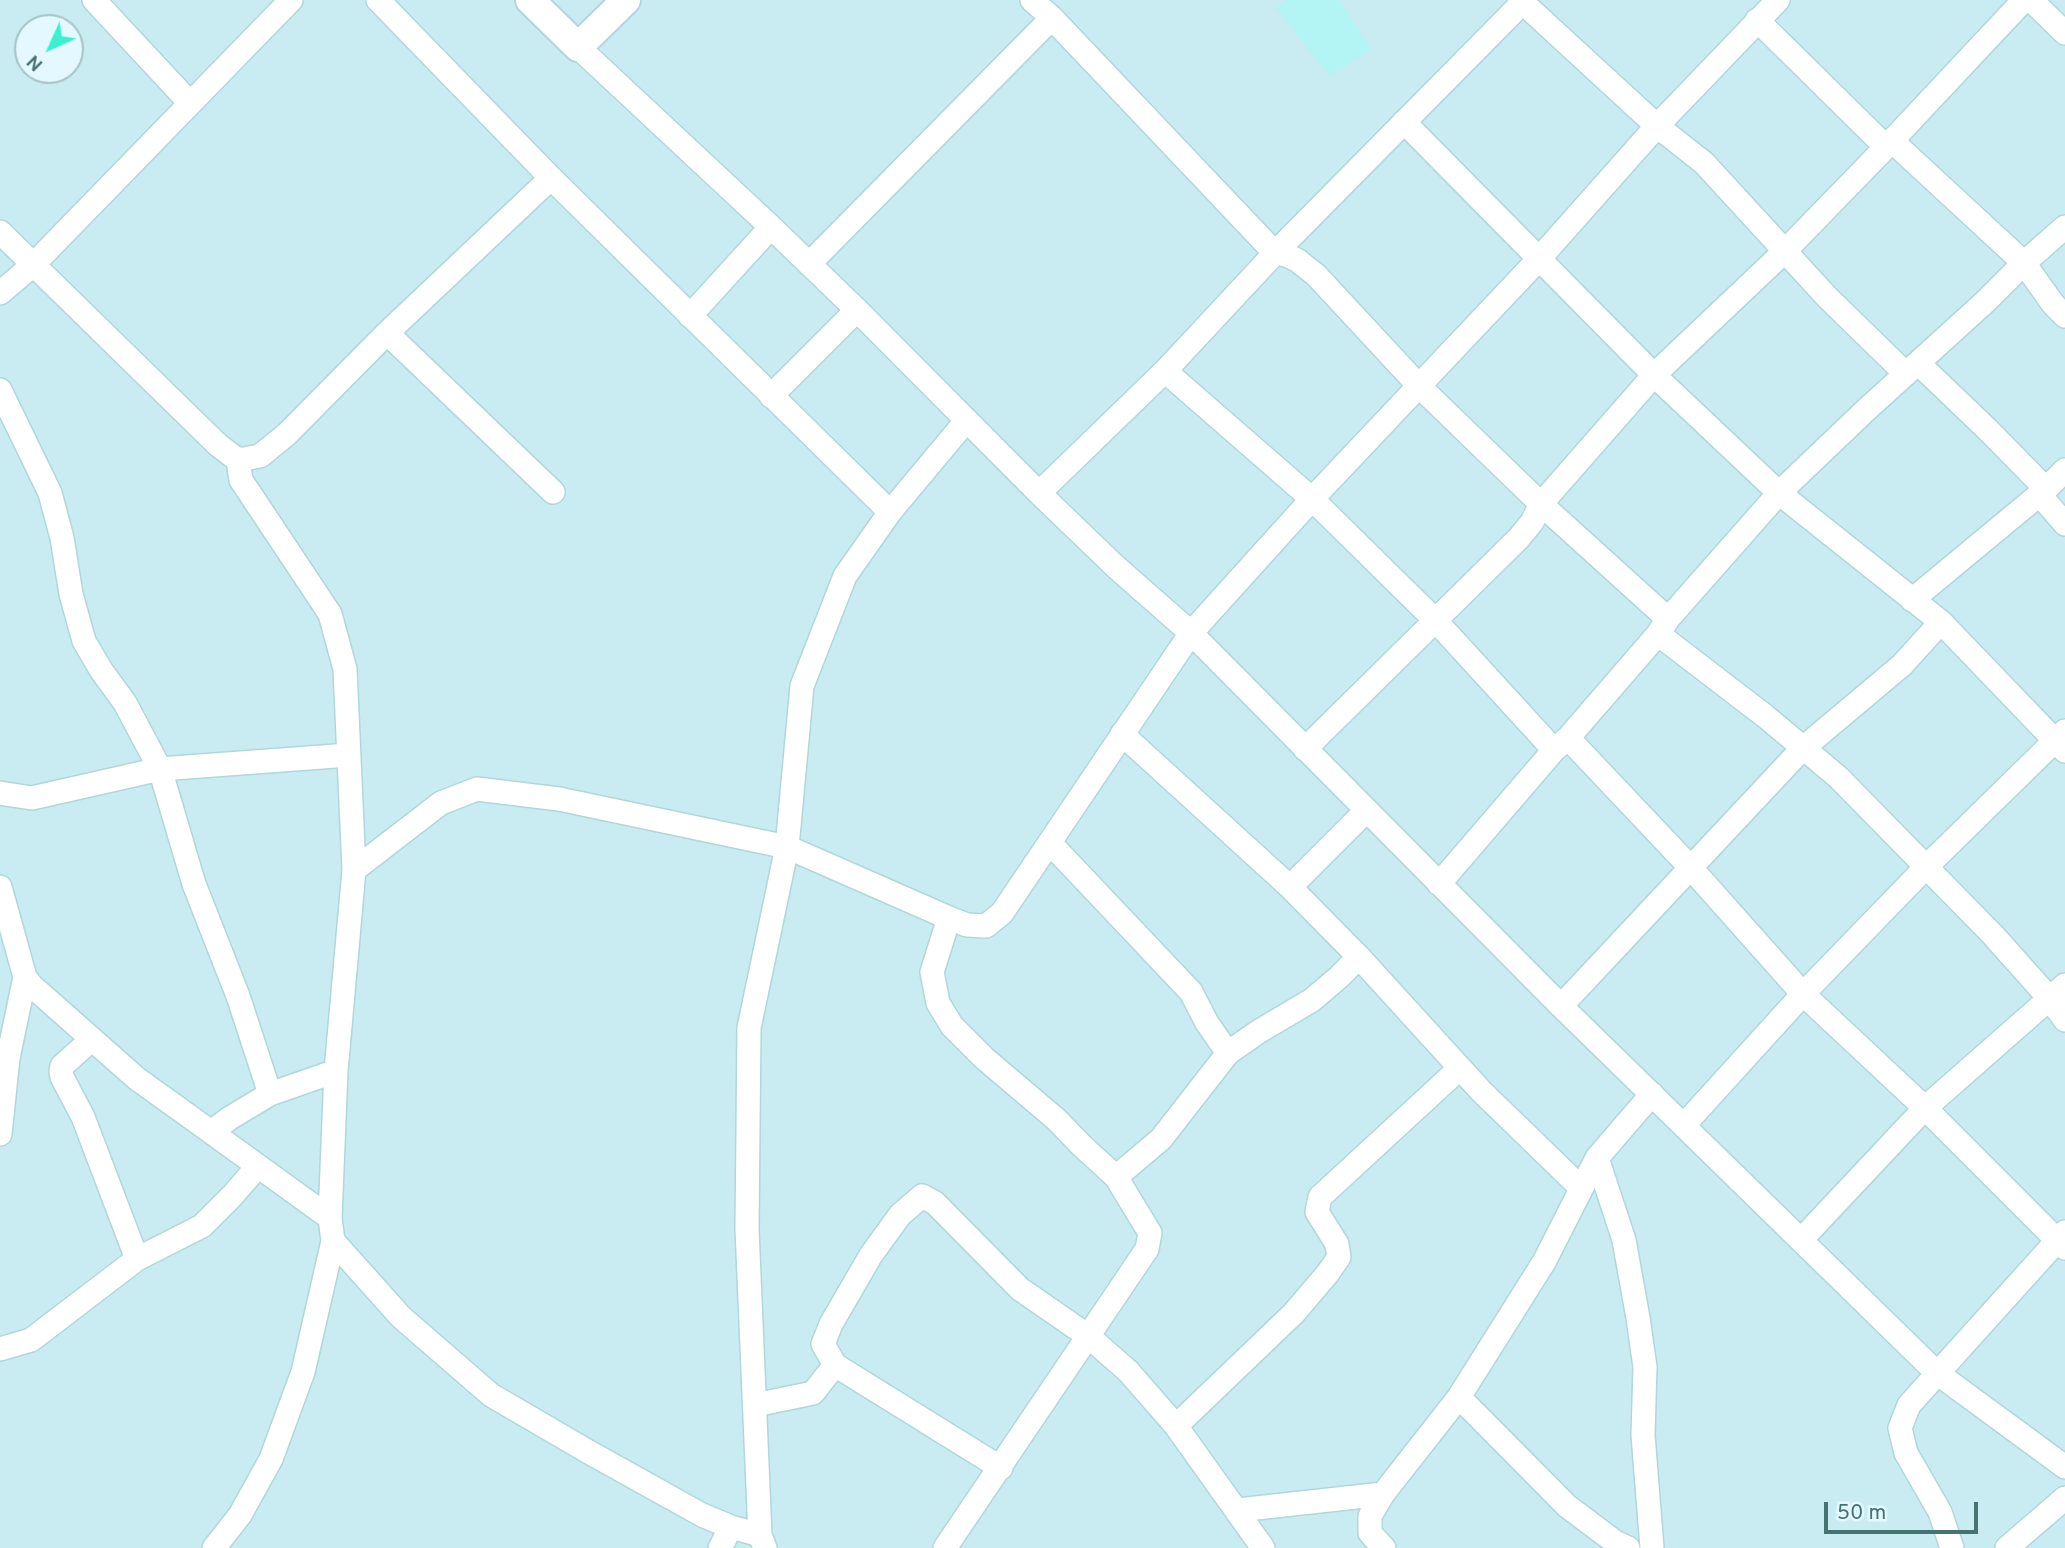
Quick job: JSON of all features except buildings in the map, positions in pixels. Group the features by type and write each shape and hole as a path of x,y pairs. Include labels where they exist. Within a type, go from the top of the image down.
{"street":[{"path":"93,0 190,103"},
{"path":"0,293 33,265 291,0"},
{"path":"379,0 551,178 890,512"},
{"path":"530,0 858,310 966,421 1116,567 1191,633 1560,1006 1937,1373 2065,1467"},
{"path":"578,47 625,0"},
{"path":"1032,0 1275,253 1297,260 1316,275 1419,386 1663,626 1802,749 1838,777 1993,935 2058,992 2065,1020"},
{"path":"1305,749 1519,538 1532,522 1541,504 1654,375 1785,251 2024,0"},
{"path":"2031,0 2065,33"},
{"path":"1039,493 1165,371 1275,253 1522,1 1657,127 1704,163 1827,297 1988,430 2042,492 2065,524"},
{"path":"354,870 441,803 477,789 559,799 787,847 948,918 967,925 986,926 1002,913 1191,633 1312,499 1538,260 1761,9 1889,144 2024,263 2053,304 2065,316"},
{"path":"809,264 1052,18"},
{"path":"1404,122 1538,260 1779,494 1941,622 2062,741 1927,866 1804,994 1684,1125"},
{"path":"238,460 260,456 288,434 387,333 551,178"},
{"path":"690,316 771,227"},
{"path":"1439,884 1779,494 2065,227"},
{"path":"0,232 218,445 238,460 241,480 330,614 345,669 354,870 336,1071 330,1218 333,1241 303,1372 271,1459 240,1514 214,1548"},
{"path":"771,396 858,310"},
{"path":"387,333 553,492"},
{"path":"1165,371 1312,499 1690,867 1804,994 2062,1240 1909,1405 1900,1428 1906,1453 1940,1512 1952,1548"},
{"path":"0,390 50,494 84,641 125,703 160,769 194,884 238,996 270,1094"},
{"path":"333,1241 401,1317 491,1395 690,1508 725,1538 763,1542 747,1229 749,1028 787,847 802,686 845,576 890,512 966,421"},
{"path":"1912,600 2065,470"},
{"path":"1560,1006 1802,749 1902,665 1941,622"},
{"path":"1122,734 1290,887 1359,957 1481,1091 1581,1188"},
{"path":"0,793 32,798 160,769 349,755"},
{"path":"1290,887 1366,811"},
{"path":"1050,843 1191,992 1207,1023 1228,1053"},
{"path":"0,887 26,977 32,986 136,1078 330,1218"},
{"path":"945,1548 1147,1250 1150,1233 1116,1177 1081,1145 1058,1119 1017,1088 952,1026 938,1003 932,972 948,918"},
{"path":"1116,1177 1161,1139 1228,1053 1312,1000 1359,957"},
{"path":"0,1133 8,1058 26,977"},
{"path":"1801,1240 1925,1108 2058,992"},
{"path":"91,1040 62,1066 62,1077 83,1117 138,1259"},
{"path":"1176,1426 1294,1313 1339,1257 1337,1244 1317,1212 1320,1197 1460,1068"},
{"path":"211,1132 270,1094 336,1071"},
{"path":"1384,1548 1370,1533 1370,1516 1383,1494 1459,1397 1544,1262 1597,1158 1652,1094"},
{"path":"1597,1158 1624,1240 1645,1367 1643,1435 1652,1548"},
{"path":"0,1349 31,1340 138,1259 202,1226 258,1166"},
{"path":"1001,1468 835,1365 823,1344 831,1324 871,1255 900,1214 922,1196 935,1203 1020,1289 1088,1336 1128,1371 1176,1426 1264,1548"},
{"path":"755,1405 813,1393 835,1365"},
{"path":"1459,1397 1567,1506 1615,1542 1628,1548"},
{"path":"1238,1510 1383,1494"},
{"path":"2007,1548 2065,1498"}],"shaded area":[{"path":"0,0 2065,0 2065,1548 0,1548"}]}
